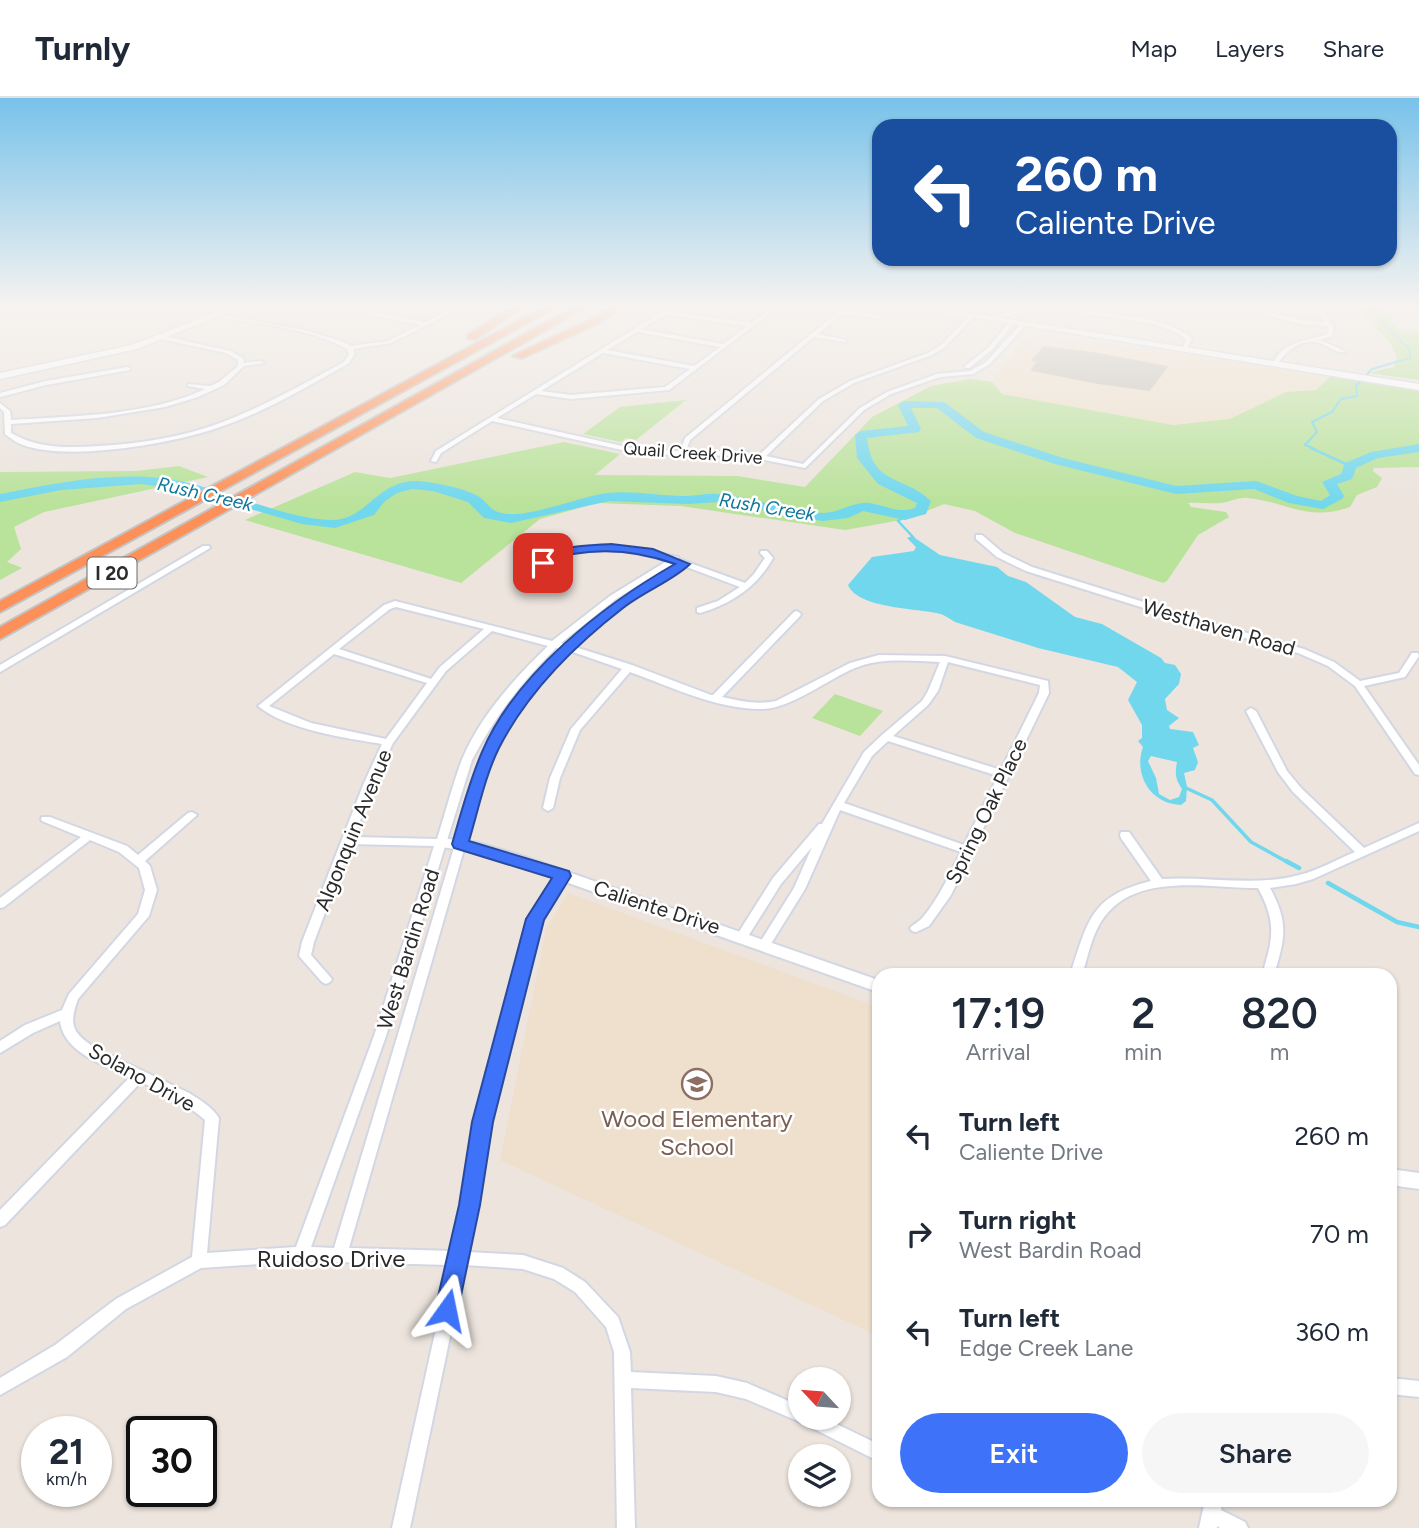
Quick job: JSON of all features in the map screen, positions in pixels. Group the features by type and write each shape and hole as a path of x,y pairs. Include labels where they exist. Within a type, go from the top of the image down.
{"highway":[{"path":"261,465 420,372"},
{"name":"I 20","path":"0,607 432,372"},
{"name":"I 20","path":"0,634 468,372"},
{"path":"314,459 482,372"},
{"path":"0,600 117,542"},
{"path":"0,642 89,585"}],"main road":[{"path":"1330,372 1419,385"}],"street":[{"path":"0,395 46,383 112,372"},
{"path":"7,422 159,407 209,388 237,372"},
{"path":"0,405 7,411 4,432 22,445 50,450 184,440 222,425 330,372"},
{"path":"434,461 438,452 567,372"},
{"path":"536,391 571,397 661,391 689,372"},
{"path":"682,454 687,439 768,372"},
{"path":"761,457 821,400 852,382 881,372"},
{"name":"Quail Creek Drive","path":"491,419 640,452 733,453 805,466 862,409 889,393 939,375 971,373"},
{"path":"191,385 209,388"},
{"path":"99,414 101,405"},
{"name":"Westhaven Road","path":"979,537 1000,555 1029,569 1301,651 1331,664 1358,684 1419,772"},
{"path":"555,575 544,569 543,563 556,555 572,550 611,547 635,549 680,561 744,586"},
{"path":"0,669 206,548"},
{"path":"700,610 733,598 765,565 769,558 764,553"},
{"name":"West Bardin Road","path":"301,1254 380,1036 467,760 480,732 514,686 556,645 626,586 680,561"},
{"name":"West Bardin Road","path":"339,1256 490,750 521,698 570,649 640,589 680,561"},
{"path":"388,743 344,735 263,706 387,607 398,604 570,649 629,667 715,699 765,706 779,703 853,665 879,658 945,659 933,691 925,702 868,754 829,820 799,889 765,944"},
{"path":"715,699 797,614"},
{"name":"Algonquin Avenue","path":"326,979 305,956 347,840 388,743 432,682 491,628"},
{"path":"332,650 432,682"},
{"path":"1358,684 1402,675 1415,655"},
{"name":"Spring Oak Place","path":"916,928 925,923 945,895 1046,686 1037,680 945,659"},
{"path":"548,808 555,778 576,729 629,667"},
{"path":"1251,712 1283,772 1297,790 1363,853"},
{"path":"885,737 1004,774"},
{"path":"838,805 966,850"},
{"path":"139,860 192,815"},
{"path":"0,1048 29,1029 67,1013 73,997 87,978 143,916 150,890 148,877 139,860 123,849 46,819"},
{"path":"743,935 777,881 829,820"},
{"path":"1078,968 1093,923 1113,898 1123,891 1159,883 1196,881 1262,884 1297,880 1419,827"},
{"path":"1125,835 1159,883"},
{"path":"0,904 89,836"},
{"name":"Caliente Drive","path":"347,840 460,844 743,935 872,984"},
{"path":"401,1528 458,1258 483,1122 535,919 563,876"},
{"path":"1262,884 1276,909 1279,926 1270,968"},
{"name":"Solano Drive","path":"67,1013 68,1031 74,1039 139,1076 195,1103 212,1118 199,1261"},
{"path":"0,1220 139,1076"},
{"path":"1397,1178 1419,1181"},
{"name":"Ruidoso Drive","path":"199,1261 301,1254 458,1258 523,1262 558,1273 580,1287 612,1322 622,1352 626,1528"},
{"path":"0,1387 61,1351 121,1304 199,1261"},
{"path":"623,1380 716,1384 747,1391 788,1409"},
{"path":"1397,1387 1419,1389"},
{"path":"831,1430 872,1450"},
{"path":"1211,1514 1239,1528"}],"shaded area":[{"path":"1000,372 1305,372 1328,375 1329,378 1316,390 1286,392 1230,419 1173,425 1002,394 992,382"},
{"name":"Wood Elementary School","path":"568,893 872,1005 872,1333 500,1160 546,929"}],"green space":[{"path":"1419,372 1419,380 1368,373"},
{"path":"1328,375 1419,389 1419,467 1374,468 1373,471 1382,478 1377,487 1357,495 1350,507 1335,511 1310,512 1248,498 1221,503 1188,503 1191,507 1226,512 1229,517 1198,535 1163,583 1015,533 975,511 944,504 907,519 845,530 681,506 597,503 540,519 461,583 245,520 355,472 390,478 564,442 620,454 595,475 737,476 805,487 872,417 931,386 970,379 992,382 1002,394 1173,425 1230,419 1286,392 1316,390 1329,378"},
{"path":"686,400 636,440 626,438 621,442 583,434 620,407"},
{"path":"179,466 208,477 44,512 14,527 21,549 7,562 22,568 0,580 0,472 136,471"},
{"path":"835,694 883,711 860,736 812,718"}],"water":[{"path":"912,536 940,555 997,567 1008,576 1026,582 1075,617 1102,624 1161,658 1165,663 1175,665 1181,674 1179,684 1165,699 1167,710 1179,718 1169,726 1170,729 1193,732 1199,745 1193,748 1198,762 1195,770 1184,773 1186,801 1181,805 1170,803 1153,794 1147,786 1140,768 1143,747 1138,741 1142,738 1142,725 1128,700 1137,682 1118,667 1038,648 955,622 941,614 876,603 854,593 848,585 872,557 914,551 916,547 907,538","holes":["1151,756 1177,762 1176,776 1182,789 1179,797 1170,800 1159,794 1156,778 1148,761"]}],"building":[{"path":"1041,372 1163,372 1149,390"}],"waterway":[{"path":"1315,449 1305,445 1317,432 1312,422 1332,412 1341,399 1357,396 1356,386 1369,372"},
{"name":"Rush Creek","path":"0,498 61,486 141,480 186,486 307,521 335,524 369,512 379,499 392,490 412,485 434,487 473,499 489,515 511,519 609,497 688,500 718,498 822,517 848,514 860,507 868,507 905,516 921,511 924,501 883,481 863,458 861,435 915,429 904,405 940,404 980,435 1059,461 1176,490 1256,485 1294,500 1323,505 1337,496 1329,482 1347,476 1350,466 1375,455 1419,448"},
{"path":"1311,448 1350,466"},
{"path":"905,516 898,521 914,538"},
{"path":"1186,788 1212,800 1251,842 1289,863"},
{"path":"1286,861 1299,868"},
{"path":"1328,883 1397,922 1419,927"}],"place":[{"name":"Wood Elementary School","path":"697,1084"}],"route":[{"path":"447,1310 470,1205 483,1122 535,919 563,876 460,844 475,794 490,750 521,698 553,664 615,608 640,589 684,564 653,552 611,547 572,550 543,563"}]}
